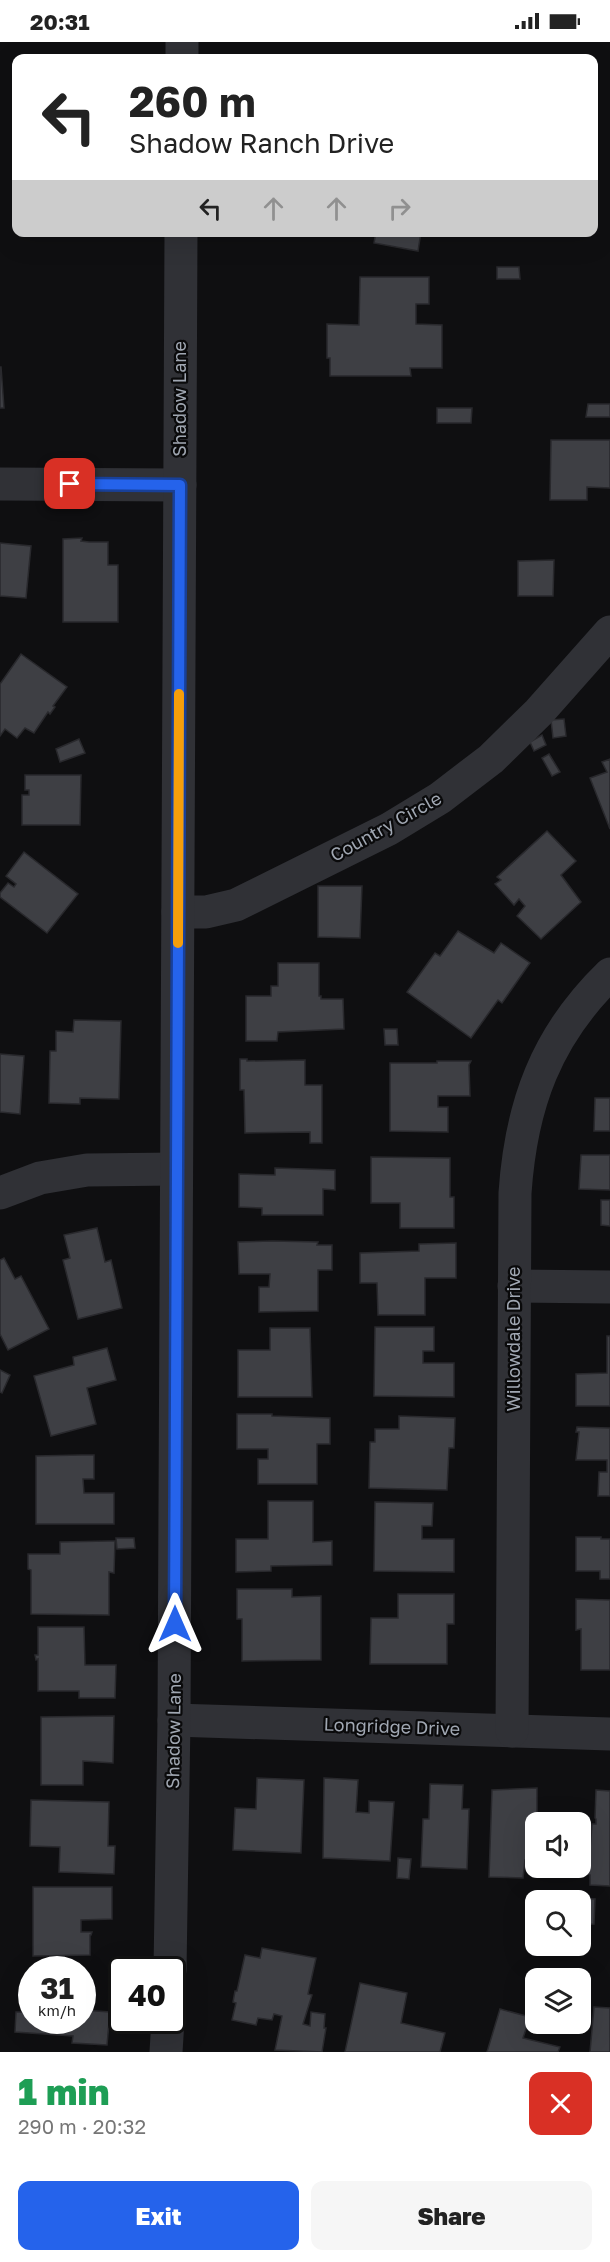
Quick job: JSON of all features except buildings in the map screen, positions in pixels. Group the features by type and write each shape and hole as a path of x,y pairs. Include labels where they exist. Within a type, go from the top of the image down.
{"street":[{"name":"Shadow Lane","path":"170,1956 174,1720 181,237"},
{"path":"0,484 180,485"},
{"name":"Country Circle","path":"178,912 206,912 236,905 389,829 440,798 490,759 539,712 610,632"},
{"name":"Willowdale Drive","path":"512,1731 514,1286 518,1156 526,1113 543,1067 564,1027 592,991 610,974"},
{"path":"0,1193 40,1178 87,1170 177,1169"},
{"path":"514,1286 610,1287"},
{"name":"Longridge Drive","path":"174,1720 610,1734"},
{"path":"166,2052 167,2034"}],"slow traffic":[{"path":"178,943 179,694"}],"route":[{"path":"70,484 180,485 175,1624"}]}
